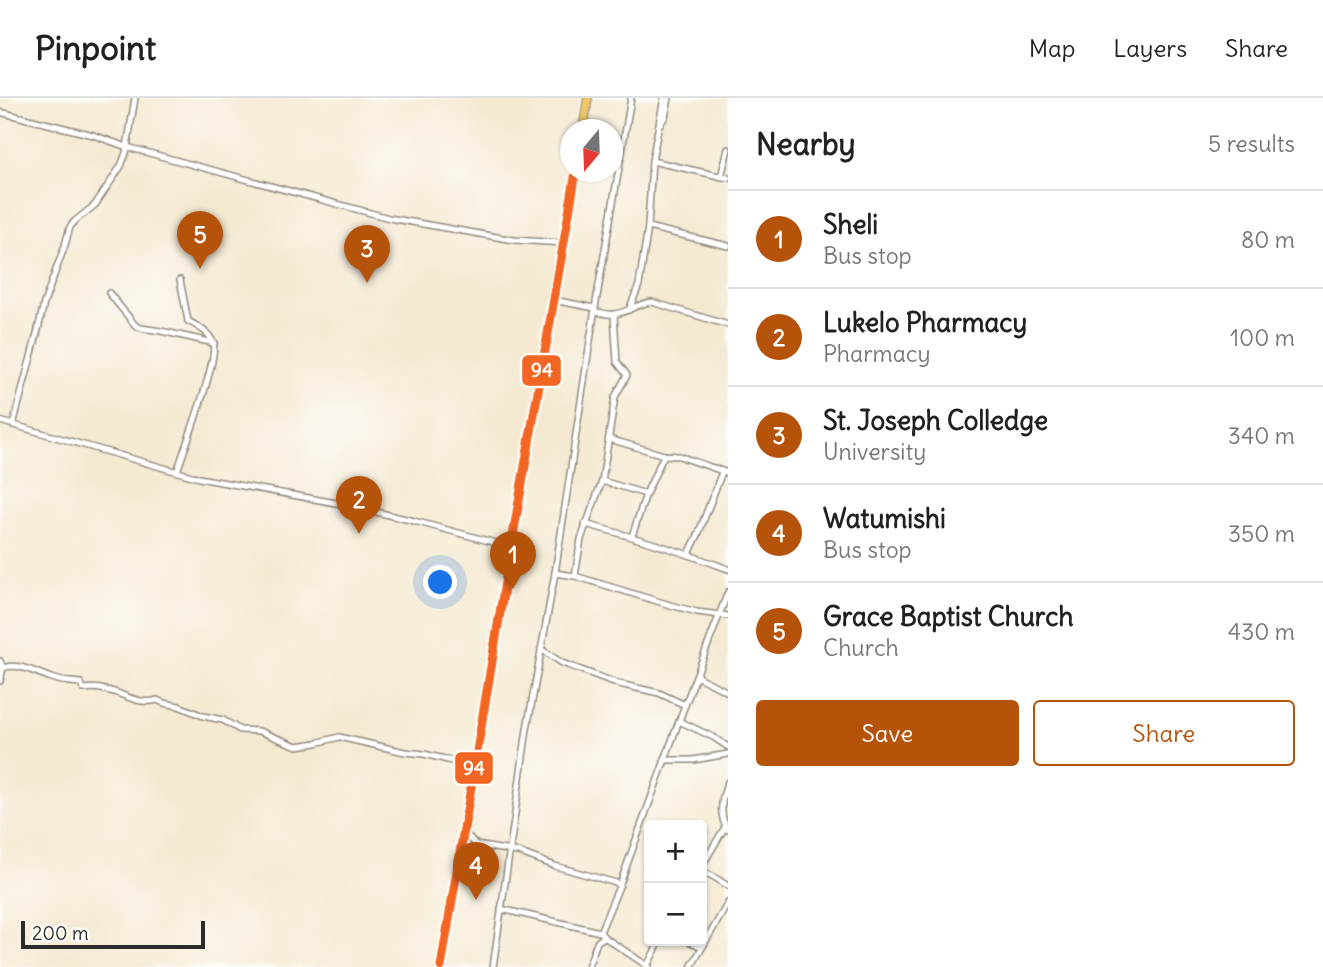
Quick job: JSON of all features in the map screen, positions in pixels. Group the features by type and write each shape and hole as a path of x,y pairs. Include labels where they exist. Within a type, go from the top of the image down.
{"highway":[{"path":"585,119 588,98"},
{"path":"441,967 574,182"}],"street":[{"path":"13,425 44,303 70,227 95,205 121,166 135,98"},
{"path":"493,967 527,729 555,573 631,98"},
{"path":"629,310 639,285 648,227 652,161 667,98"},
{"path":"0,112 93,135 127,147 389,218 514,240 564,243"},
{"path":"652,161 725,177 728,149"},
{"path":"648,227 728,246"},
{"path":"177,472 214,355 214,342 209,334 188,321 180,280"},
{"path":"109,293 135,325 141,328 214,342"},
{"path":"553,300 614,315 642,302 652,302 728,325"},
{"path":"575,576 585,524 602,481 615,397 627,375 617,362 614,315"},
{"path":"0,421 199,478 360,508 511,547"},
{"path":"609,439 664,455 679,456 725,472 689,554"},
{"path":"632,536 646,494 664,455"},
{"path":"602,481 646,494"},
{"path":"585,524 632,536 728,569"},
{"path":"555,573 575,576 697,612 728,616"},
{"path":"588,967 728,592"},
{"path":"541,649 562,663 619,684 659,693 685,705"},
{"path":"0,662 3,668 0,681"},
{"path":"3,668 10,665 59,680 80,683 83,689 109,690 136,700 151,702 157,699 223,720 240,730 259,731 297,746 339,737 456,762 469,761"},
{"path":"696,676 728,692"},
{"path":"679,721 728,747"},
{"path":"665,760 693,760 728,754"},
{"path":"707,860 726,828 720,808 728,782"},
{"path":"464,832 476,845 510,851 620,884"},
{"path":"707,872 728,886"},
{"path":"691,967 728,903"},
{"path":"502,909 602,934 648,966 658,946"}],"transit line":[{"name":"94","path":"441,967 574,182"}],"place":[{"name":"Grace Baptist Church","path":"200,269"},
{"name":"St. Joseph Colledge","path":"367,283"},
{"name":"Lukelo Pharmacy","path":"359,534"},
{"name":"Sheli","path":"513,589"},
{"name":"Watumishi","path":"476,900"}]}
